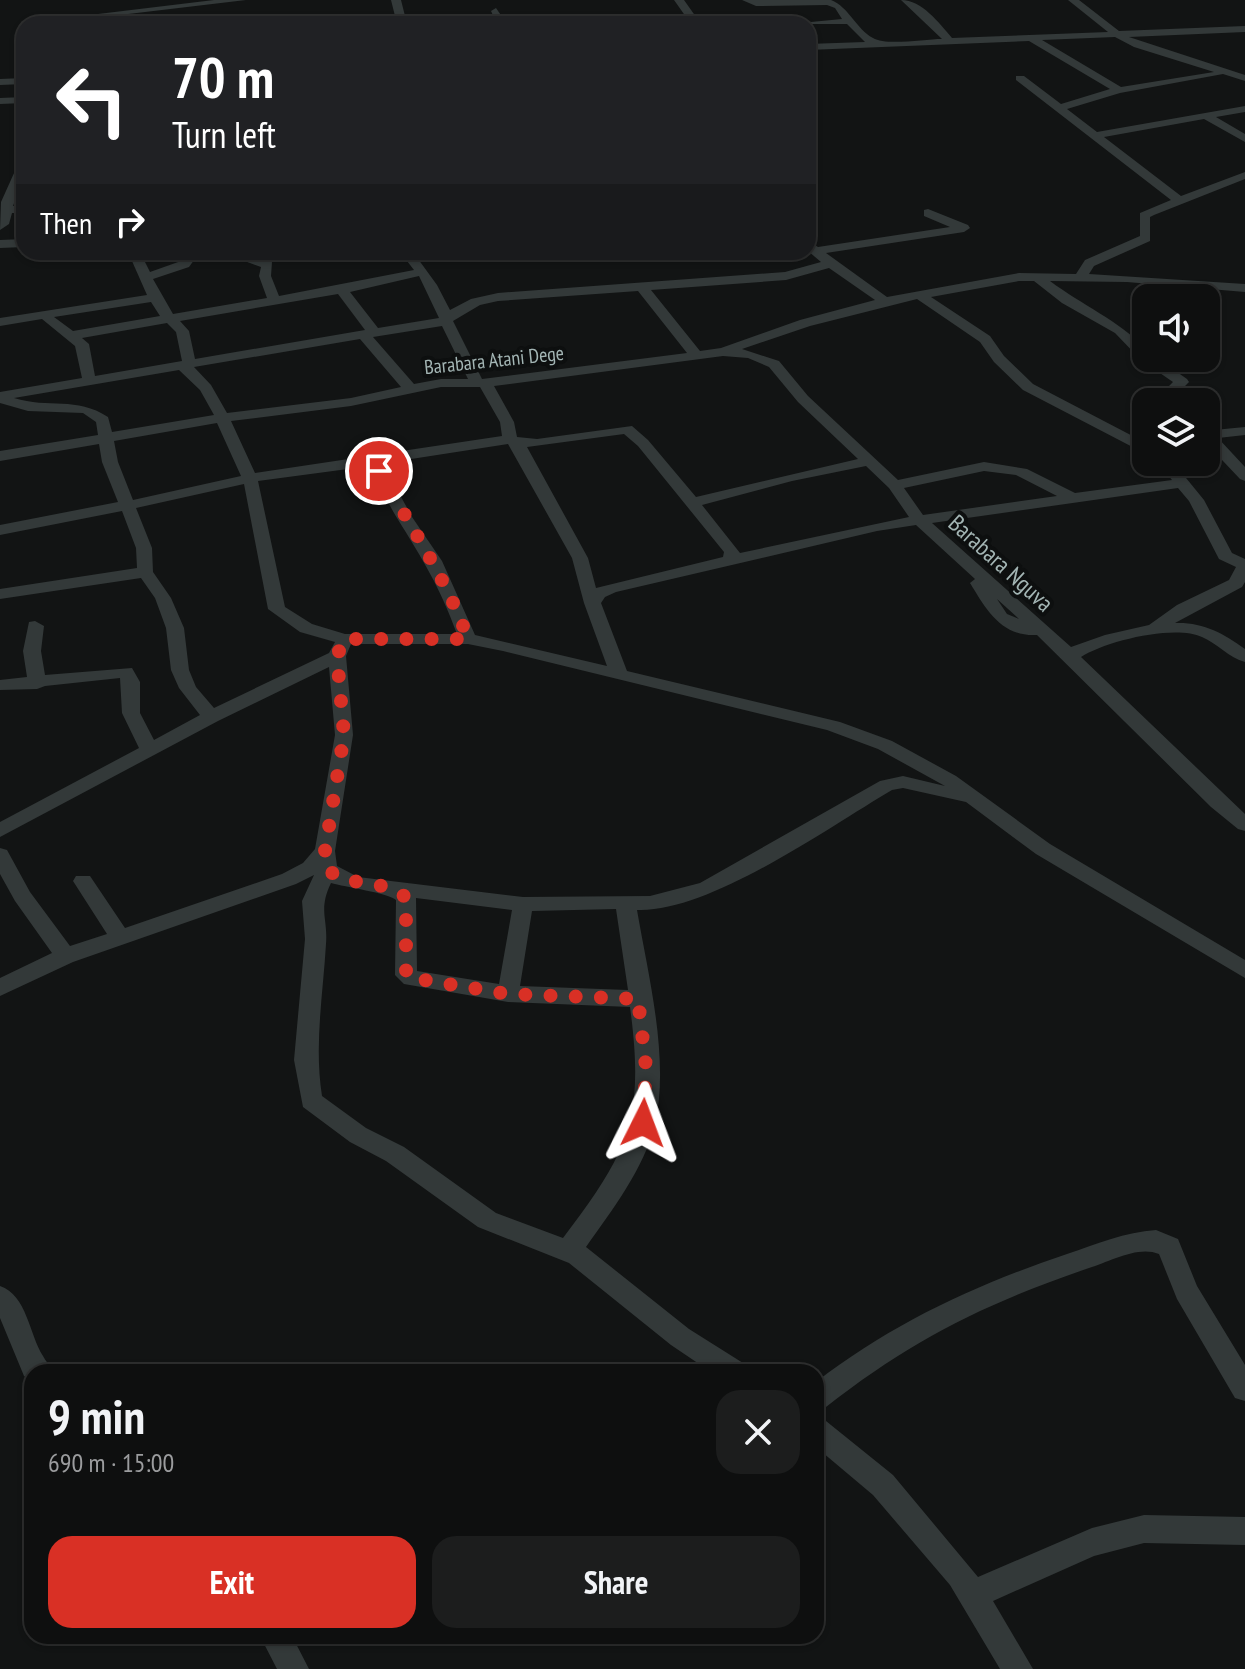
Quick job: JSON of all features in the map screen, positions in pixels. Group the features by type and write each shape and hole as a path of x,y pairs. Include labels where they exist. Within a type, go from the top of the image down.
{"street":[{"path":"125,16 241,0"},
{"path":"747,0 756,3 828,2 838,6 869,43"},
{"path":"906,0 933,22 950,42"},
{"path":"1073,0 1118,35 1152,51 1245,78"},
{"path":"100,3 102,16"},
{"path":"496,11 498,16"},
{"path":"816,23 849,21"},
{"path":"816,46 1245,29"},
{"path":"1033,39 1119,90"},
{"path":"1059,108 1119,90 1226,73"},
{"path":"1020,78 1180,201"},
{"path":"1097,135 1245,109"},
{"path":"1204,115 1245,139"},
{"path":"1080,278 1089,263 1146,238 1144,216 1245,175"},
{"path":"0,226 5,221 2,210 16,182"},
{"path":"816,247 964,228 928,213"},
{"path":"816,251 885,301"},
{"path":"138,260 162,311 182,331 185,363 204,383 223,418 239,462 250,478 277,609 340,647"},
{"path":"147,277 185,264 188,260"},
{"path":"252,260 268,265 265,276 274,299"},
{"path":"416,260 580,558 592,603 620,676"},
{"path":"0,397 447,319 476,302 498,297 542,292 643,289 786,276 819,269 828,261"},
{"path":"69,336 342,289 420,272"},
{"path":"1037,277 1067,300 1120,330 1132,342"},
{"path":"723,352 767,335 885,301 995,280 1080,278 1245,288"},
{"path":"342,289 411,390"},
{"path":"643,289 696,355"},
{"path":"0,322 136,302 151,298 155,293"},
{"path":"921,296 985,339 1007,369 1028,387 1132,442"},
{"path":"46,314 50,321 82,344 89,380"},
{"name":"Barabara Atani Dege","path":"0,456 223,418 351,402 441,383 481,382 723,352"},
{"name":"Barabara Nguva","path":"723,352 750,354 774,364 803,399 895,485 918,519 971,569 1001,618 1047,637 1070,656 1218,802 1245,824"},
{"path":"1168,372 1182,382 1175,388"},
{"path":"0,397 28,407 67,408 96,413 103,420 104,439 144,548 145,572 163,598 175,628 180,670 188,688 211,717"},
{"path":"0,530 125,503 201,491 250,478 409,453 513,440 537,443 627,429 643,443 737,557"},
{"path":"1220,432 1245,431"},
{"path":"1220,448 1245,476"},
{"path":"692,503 791,477 871,461"},
{"path":"366,462 379,471 404,517 434,561 468,639"},
{"path":"895,485 992,464 1038,477 1070,497"},
{"path":"1150,631 1183,609 1236,583 1245,565 1225,556 1196,500 1177,476"},
{"path":"592,603 599,593 610,588 737,557 918,519 1183,483"},
{"path":"0,594 145,572"},
{"path":"35,626 32,651 37,684"},
{"path":"1070,656 1087,644 1181,627 1197,629 1245,657"},
{"path":"0,830 340,647 468,639 840,728 914,758 1043,849 1245,970"},
{"path":"340,647 344,735 325,867 312,901 316,939 305,1060 311,1100 358,1135 395,1154 487,1220 578,1255 680,1337 721,1364"},
{"path":"0,685 129,674 131,713 149,750"},
{"path":"289,879 310,868 325,867 338,878 397,889 523,904 650,903 706,889 887,785 903,782 973,800"},
{"path":"0,855 22,896 65,956"},
{"path":"0,988 65,956 325,867"},
{"path":"83,881 119,936"},
{"path":"397,889 406,898 406,975 412,978 508,994 638,999"},
{"path":"508,994 523,904"},
{"path":"568,1251 596,1213 630,1155 643,1123 646,1067 626,904"},
{"path":"824,1392 866,1359 929,1322 973,1301 1135,1242 1156,1241 1169,1247 1186,1291 1245,1389"},
{"path":"0,1297 9,1308 33,1364"},
{"path":"824,1437 883,1485 960,1575 1018,1669"},
{"path":"973,1595 1092,1542 1144,1529 1245,1531"},
{"path":"280,1644 294,1669"}],"route":[{"path":"379,471 404,517 434,561 468,639 344,639 337,656 342,684 344,735 325,851 327,869 338,878 358,884 397,889 406,898 406,975 412,978 508,994 638,999 646,1067 643,1123"}]}
